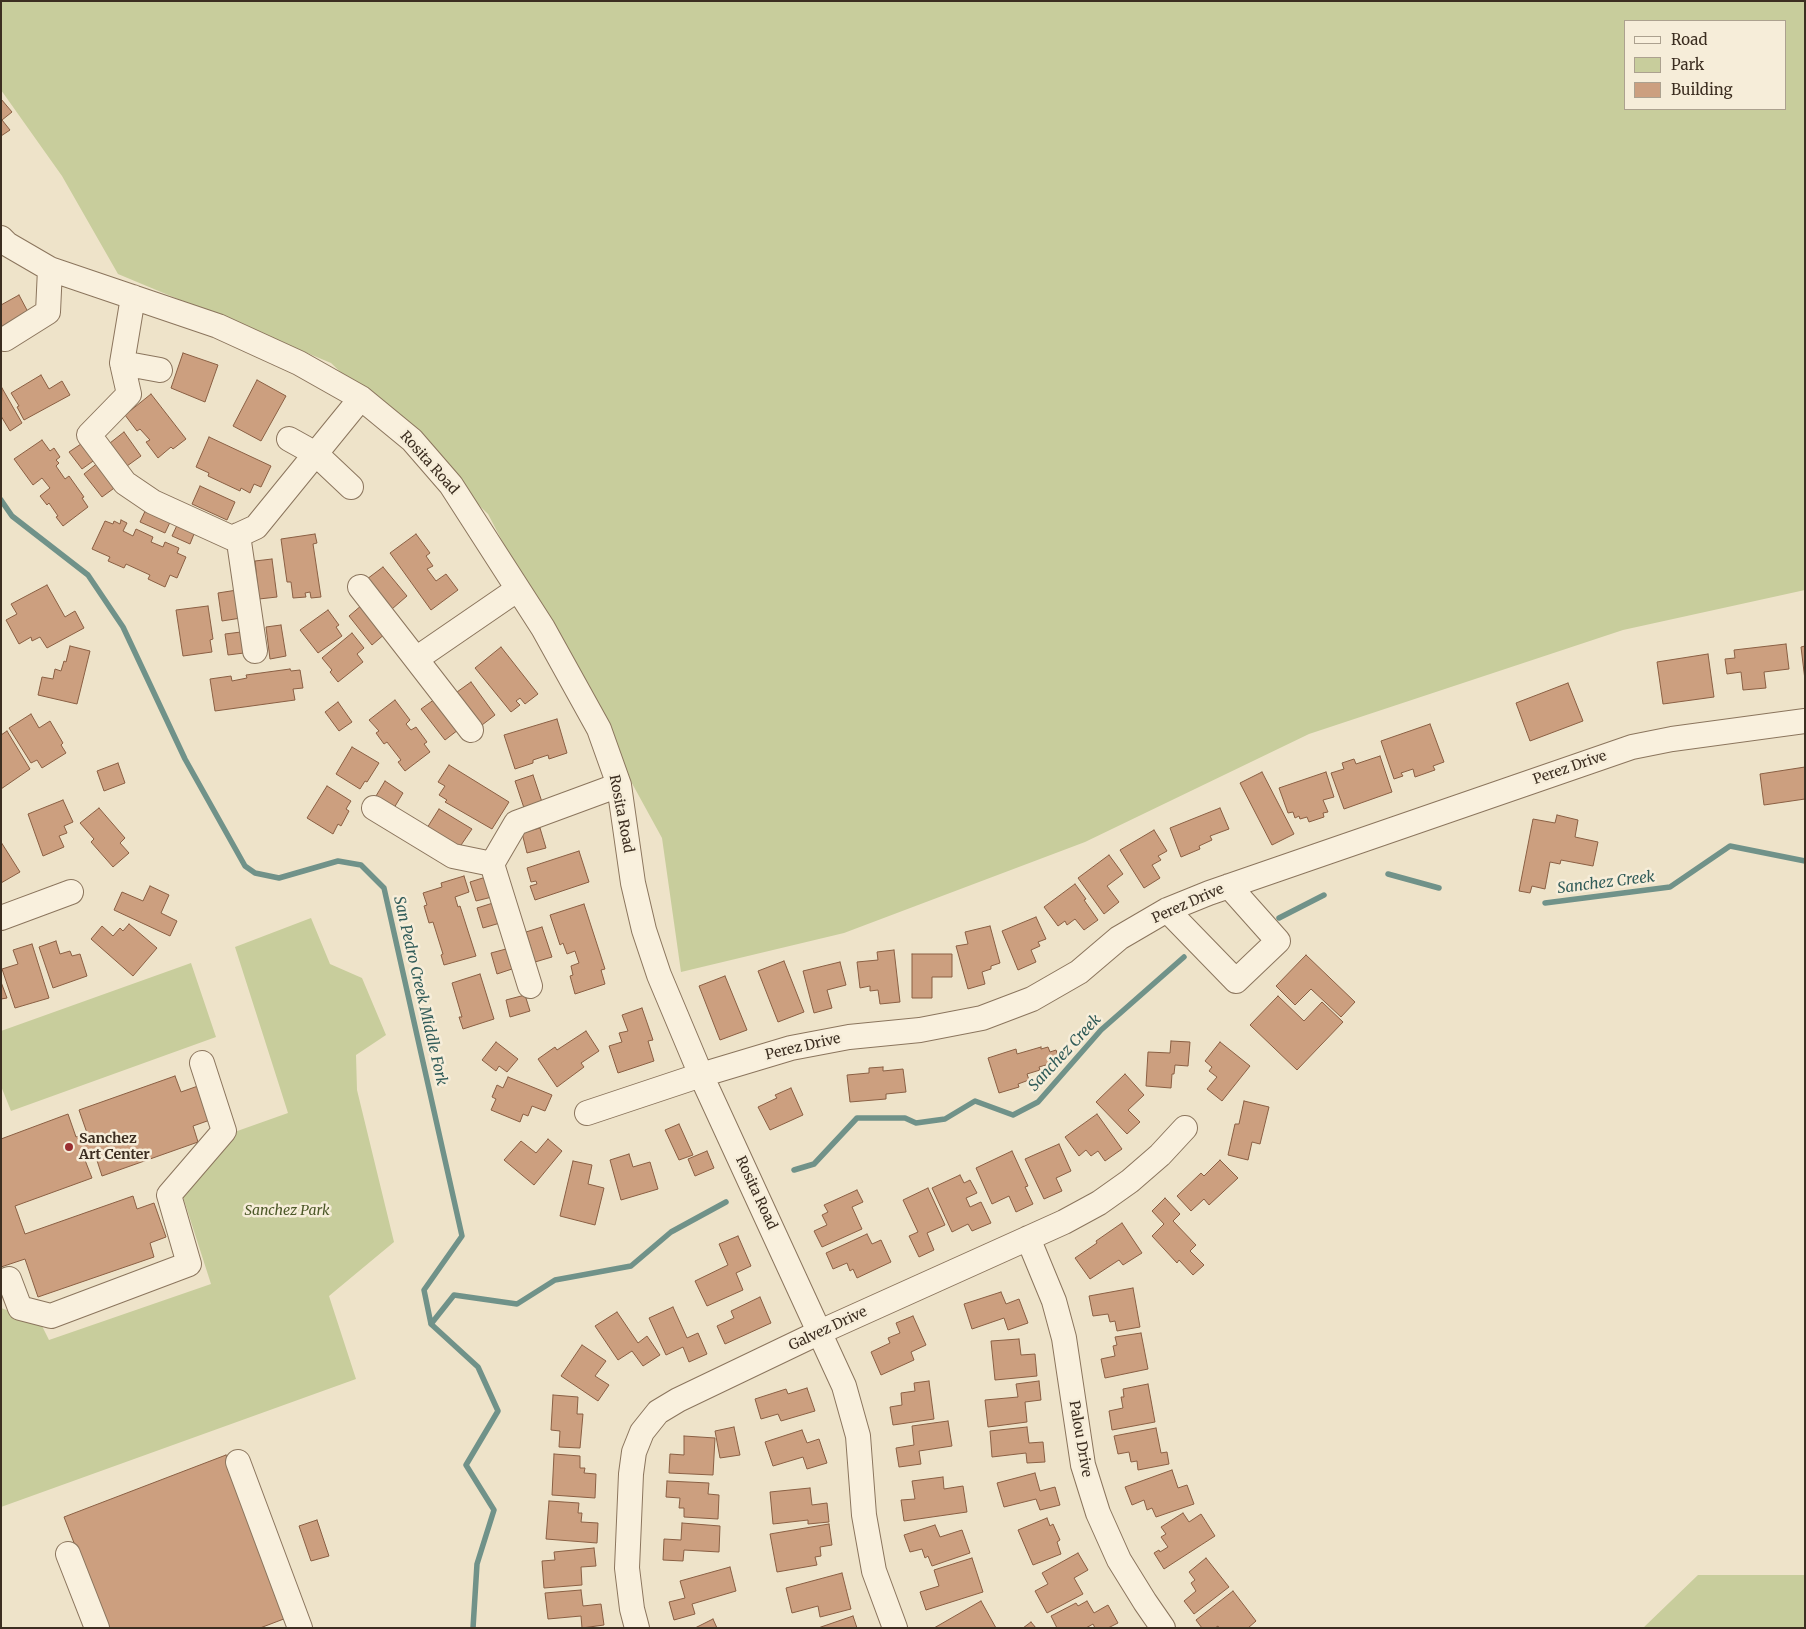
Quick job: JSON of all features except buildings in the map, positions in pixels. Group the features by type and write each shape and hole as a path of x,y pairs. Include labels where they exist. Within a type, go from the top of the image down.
{"street":[{"name":"Rosita Road","path":"1,238 7,244 50,269 218,326 299,363 361,398 412,440 451,485 518,589 543,628 599,729 619,786 633,883 644,930 659,975 701,1075 844,1386 858,1436 864,1514 874,1571 895,1628"},
{"path":"5,339 48,312 50,269"},
{"path":"133,297 122,363 129,394 89,435 125,483 153,502 232,538 256,527 361,398"},
{"path":"122,363 160,370"},
{"path":"288,438 316,454 351,487"},
{"path":"238,535 255,651"},
{"path":"360,587 471,730"},
{"path":"416,659 518,589"},
{"name":"Perez Drive","path":"587,1113 701,1075 791,1048 849,1037 920,1030 982,1018 1032,999 1078,972 1119,938 1167,910 1229,886 1632,747 1672,739 1805,721"},
{"path":"530,986 492,864 516,823 619,786"},
{"path":"374,808 453,856 492,864"},
{"path":"1167,910 1236,981 1278,941 1229,886"},
{"path":"1,918 71,892"},
{"path":"1,1282 9,1279 20,1308 51,1316 188,1264 169,1194 224,1131 202,1063"},
{"name":"Galvez Drive","path":"637,1628 632,1609 627,1568 634,1452 642,1432 658,1412 678,1400 820,1332 1028,1238 1099,1203 1130,1181 1160,1155 1185,1128"},
{"name":"Palou Drive","path":"1028,1238 1054,1301 1064,1338 1083,1465 1098,1513 1119,1560 1163,1628"},
{"path":"238,1462 300,1628"},
{"path":"68,1554 97,1628"}],"green space":[{"path":"1,1 1805,1 1805,590 1623,630 1309,734 1085,842 844,933 681,972 662,838 571,672 488,514 331,363 118,274 62,176 1,90"},
{"name":"Sanchez Park","path":"311,918 330,964 362,978 386,1035 356,1055 357,1090 394,1242 329,1296 356,1379 1,1507 1,1308 40,1322 49,1340 211,1284 183,1197 226,1135 288,1113 235,947"},
{"path":"191,963 216,1037 11,1111 1,1086 1,1031"},
{"path":"1698,1575 1805,1575 1805,1628 1643,1628"}],"waterway":[{"name":"San Pedro Creek Middle Fork","path":"1,500 12,516 88,575 123,627 185,759 245,866 255,873 279,878 338,861 361,865 384,888 462,1236 424,1290 431,1324"},
{"name":"Sanchez Creek","path":"1545,903 1670,887 1730,846 1805,861"},
{"name":"Sanchez Creek","path":"1388,874 1439,888"},
{"name":"Sanchez Creek","path":"1279,918 1324,895"},
{"name":"Sanchez Creek","path":"794,1170 814,1164 857,1118 905,1118 916,1123 945,1119 975,1101 1013,1115 1038,1102 1101,1030 1184,957"},
{"name":"Sanchez Creek","path":"431,1324 454,1295 517,1304 555,1280 631,1266 671,1232 726,1202"},
{"path":"431,1324 478,1367 498,1411 466,1465 494,1510 477,1564 473,1628"}],"place":[{"name":"Sanchez Art Center","path":"69,1147"}]}
